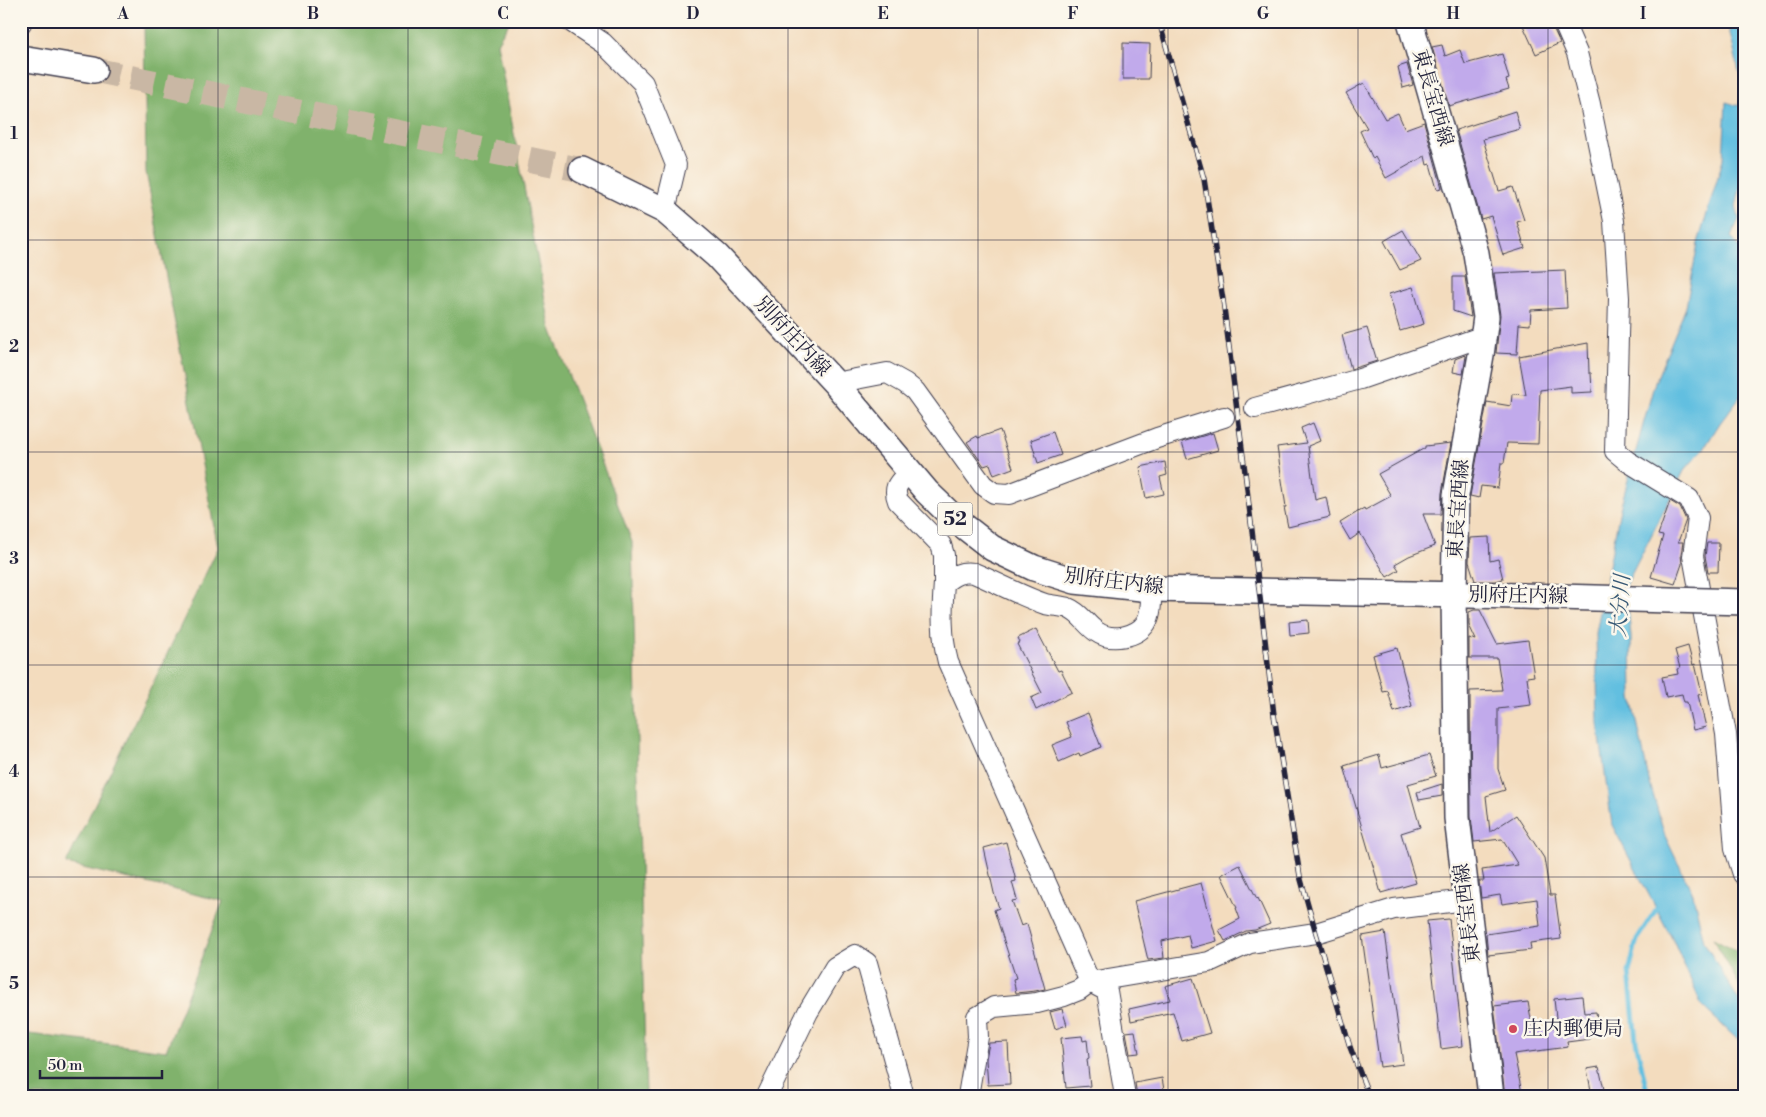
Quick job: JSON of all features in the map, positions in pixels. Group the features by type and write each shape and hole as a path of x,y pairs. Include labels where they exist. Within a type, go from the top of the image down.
{"main road":[{"name":"東長宝西線","path":"1410,21 1476,253 1484,306 1484,336 1457,490 1454,595 1457,818 1491,1096"},
{"path":"21,58 94,70"},
{"name":"別府庄内線","path":"582,170 665,211 718,256 835,384 927,492 963,525 992,548 1034,568 1075,581 1151,589 1745,602"}],"street":[{"path":"570,21 603,43 643,83 676,165 665,211"},
{"path":"1563,21 1577,53 1614,221 1619,298 1615,451 1627,461 1689,499 1698,518 1693,556 1726,734 1735,849 1742,874 1745,876"},
{"path":"1255,408 1377,374 1484,336"},
{"path":"835,384 887,373 905,383 915,391 982,484 994,493 1009,494 1157,438 1224,417"},
{"path":"909,472 896,486 895,493 898,501 941,545 944,555 941,616 948,662 1090,982 1107,991 1125,1096"},
{"path":"944,582 964,571 974,574 1045,604 1072,610 1078,613 1097,632 1109,637 1123,637 1137,631 1146,623 1150,611 1151,589"},
{"path":"968,1096 978,1037 977,1017 994,1007 1037,1003 1064,996 1079,990 1090,982 1209,962 1250,943 1316,933 1394,909 1466,900"},
{"path":"767,1096 808,1012 835,967 855,955 867,963 904,1096"}],"green space":[{"path":"144,21 510,21 497,43 550,326 632,542 646,1096 21,1096 21,1033 166,1051 223,901 66,864 218,548 146,172"},
{"path":"1713,938 1745,955 1745,995"}],"water":[{"name":"大分川","path":"1727,21 1745,21 1745,176 1743,176 1736,206 1739,219 1731,237 1741,250 1745,248 1745,390 1720,423 1705,447 1684,471 1626,585 1631,637 1632,697 1649,780 1665,836 1693,894 1704,942 1745,1011 1745,1049 1702,1006 1675,944 1612,825 1598,723 1596,633 1620,509 1654,385 1686,307 1698,243 1723,160 1726,102 1739,106 1741,80"}],"building":[{"path":"1521,21 1550,21 1560,43 1536,54"},
{"path":"1123,43 1150,44 1149,79 1123,79"},
{"path":"1442,45 1445,56 1460,50 1465,64 1502,54 1509,79 1506,80 1509,89 1449,106 1432,47"},
{"path":"1407,64 1413,85 1403,88 1398,67"},
{"path":"1364,83 1385,119 1398,113 1405,129 1424,122 1442,188 1437,189 1430,164 1427,165 1425,156 1386,178 1375,157 1373,159 1360,131 1367,128 1346,93"},
{"path":"1515,111 1520,129 1483,139 1499,191 1513,187 1524,220 1517,222 1525,248 1503,255 1491,216 1481,219 1456,130"},
{"path":"1403,230 1421,261 1400,270 1384,241"},
{"path":"1565,270 1567,308 1531,310 1530,325 1519,324 1517,354 1496,353 1500,315 1494,273"},
{"path":"1453,277 1465,277 1471,317 1453,311"},
{"path":"1413,287 1424,324 1400,331 1389,294"},
{"path":"1367,328 1377,361 1351,369 1342,335"},
{"path":"1588,343 1592,392 1571,393 1571,386 1540,390 1538,444 1507,443 1504,463 1501,463 1498,488 1481,486 1479,498 1470,496 1487,402 1511,406 1512,394 1526,395 1519,356"},
{"path":"1465,355 1463,374 1453,372 1455,359"},
{"path":"1313,423 1320,441 1308,446 1315,500 1326,497 1330,517 1288,527 1277,447 1306,443 1301,428"},
{"path":"1000,430 1013,468 994,475 990,464 984,466 967,442 977,436 978,438"},
{"path":"1053,432 1061,455 1038,463 1031,440"},
{"path":"1213,433 1218,450 1187,459 1182,442"},
{"path":"1451,443 1442,493 1441,514 1423,514 1435,546 1409,556 1395,564 1399,570 1387,577 1360,533 1350,540 1340,523 1364,508 1365,510 1391,496 1378,474 1425,448 1425,446"},
{"path":"1165,462 1167,475 1160,477 1164,494 1146,498 1140,467"},
{"path":"1670,501 1680,507 1686,520 1678,542 1683,542 1682,564 1675,584 1651,577 1663,536 1658,535"},
{"path":"1489,537 1490,561 1498,559 1503,579 1475,581 1469,562 1470,538"},
{"path":"1707,543 1719,543 1718,572 1708,572 1705,556"},
{"path":"1480,610 1497,644 1528,640 1534,676 1527,677 1531,705 1498,709 1498,769 1505,790 1486,796 1490,832 1516,815 1544,858 1550,895 1555,895 1561,939 1530,943 1531,950 1488,955 1486,934 1540,926 1537,899 1502,904 1500,895 1481,898 1479,881 1484,881 1482,870 1518,865 1502,839 1474,842 1471,817 1470,691 1502,690 1497,658 1469,658 1469,638 1476,640 1469,625 1469,612"},
{"path":"1308,620 1309,633 1290,635 1289,622"},
{"path":"1036,629 1058,671 1061,670 1072,692 1036,710 1031,698 1042,693 1017,644 1020,642 1018,638"},
{"path":"1688,646 1693,665 1695,664 1702,694 1698,695 1706,727 1693,730 1687,702 1684,702 1682,694 1666,697 1662,677 1678,674 1677,669 1680,668 1675,650"},
{"path":"1397,648 1412,706 1394,712 1388,691 1383,692 1373,655"},
{"path":"1088,713 1101,747 1080,756 1079,753 1059,762 1052,745 1072,737 1066,722"},
{"path":"1379,755 1382,768 1429,755 1436,776 1408,784 1420,827 1401,833 1416,883 1381,893 1344,766"},
{"path":"1442,784 1442,796 1419,800 1417,792"},
{"path":"1006,842 1016,881 1012,882 1017,900 1012,901 1021,926 1027,924 1045,989 1016,993 1013,979 1016,978 994,910 999,908 984,848"},
{"path":"1240,865 1270,924 1255,930 1246,931 1225,941 1219,930 1240,919 1237,908 1221,875"},
{"path":"1201,883 1217,941 1191,948 1188,935 1162,941 1164,958 1148,960 1134,901"},
{"path":"1449,919 1463,1046 1441,1049 1427,921"},
{"path":"1385,932 1403,1064 1380,1067 1362,936"},
{"path":"1193,978 1210,1033 1182,1041 1173,1012 1131,1021 1129,1009 1170,1000 1165,986"},
{"path":"1582,996 1584,1013 1596,1012 1598,1026 1588,1027 1590,1039 1567,1042 1568,1047 1514,1054 1522,1093 1505,1096 1494,1006 1528,1002 1533,1030 1557,1027 1554,999"},
{"path":"1062,1009 1067,1025 1055,1029 1050,1012"},
{"path":"1135,1031 1139,1053 1130,1054 1126,1032"},
{"path":"1082,1036 1083,1041 1087,1040 1090,1086 1066,1088 1061,1038"},
{"path":"1008,1042 1010,1084 988,1085 986,1059 989,1043"},
{"path":"1599,1067 1605,1094 1592,1096 1587,1069"},
{"path":"1162,1078 1165,1096 1137,1096 1135,1083"}],"waterway":[{"path":"21,288 24,302 21,316"},
{"path":"1648,1096 1636,1041 1629,972 1637,939 1659,905"}],"tunnel":[{"path":"94,70 582,170"}],"railway":[{"path":"1159,21 1204,179 1223,300 1274,715 1300,876 1350,1047 1369,1096"}],"place":[{"name":"庄内郵便局","path":"1513,1029"}]}
